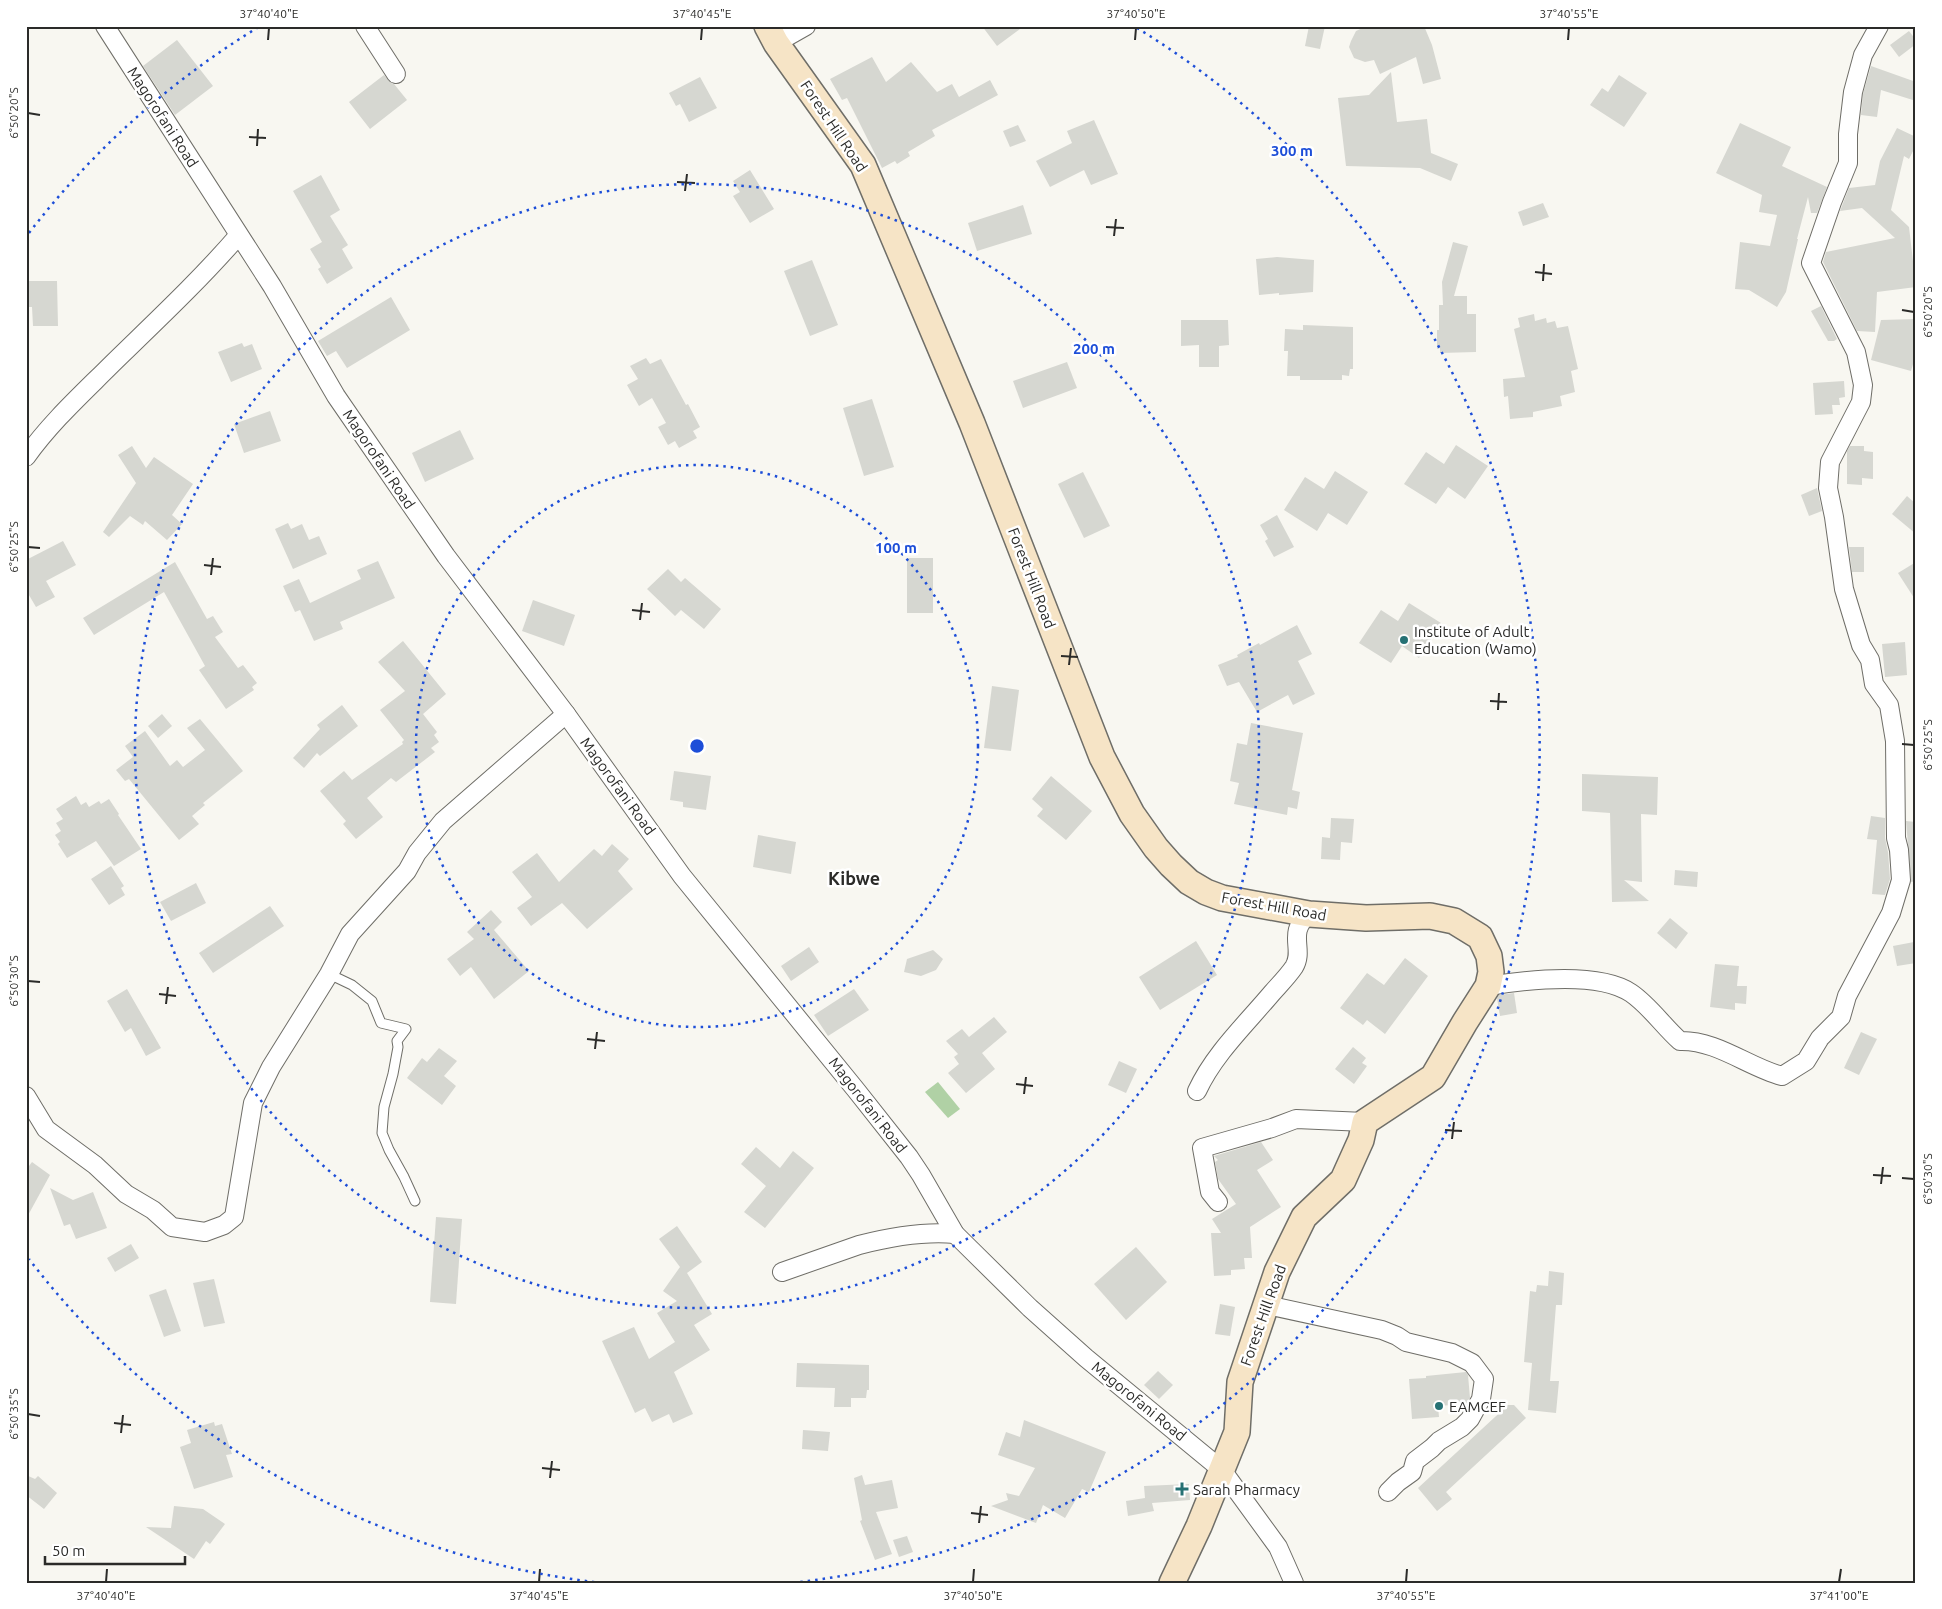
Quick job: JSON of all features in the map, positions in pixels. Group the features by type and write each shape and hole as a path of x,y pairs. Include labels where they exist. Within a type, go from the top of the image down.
{"street":[{"name":"Magorofani Road","path":"105,26 238,236 272,286 336,396 372,451 446,556 566,714 682,876 909,1157 921,1174 939,1209 955,1234 1030,1308 1072,1346 1222,1470 1278,1547 1294,1583"},
{"path":"365,26 396,74"},
{"path":"772,34 806,26"},
{"path":"1488,986 1535,979 1563,979 1612,984 1625,990 1642,1002 1680,1041 1693,1040 1713,1047 1766,1072 1782,1076 1806,1061 1820,1038 1841,1017 1847,996 1891,913 1901,880 1899,850 1896,838 1895,741 1889,706 1874,684 1870,660 1861,645 1844,589 1828,488 1830,462 1861,402 1863,385 1856,352 1811,263 1848,163 1848,134 1853,92 1863,56 1879,26"},
{"name":"Forest Hill Road","path":"772,34 863,164 972,423 1102,757 1132,814 1171,865 1189,882 1206,892 1242,902 1309,914 1373,918 1430,916 1454,921 1480,937 1489,956 1491,972 1488,986 1433,1078 1365,1122 1361,1140 1343,1180 1304,1217 1277,1272 1240,1382 1237,1432 1200,1526 1172,1583"},
{"path":"26,457 38,440 75,400 208,271 238,236"},
{"path":"26,1096 46,1129 94,1165 126,1194 153,1210 172,1227 204,1232 216,1229 228,1222 234,1216 253,1103 271,1068 329,974 350,934 407,871 417,853 442,821 566,714"},
{"path":"1197,1090 1205,1072 1295,965 1298,926 1309,914"},
{"path":"1218,1202 1210,1192 1202,1148 1272,1128 1296,1119 1365,1122"},
{"path":"782,1272 859,1244 931,1233 955,1234"},
{"path":"1267,1306 1382,1330 1406,1342 1452,1353 1472,1363 1484,1379 1481,1398 1470,1419 1462,1427 1439,1441 1415,1461 1412,1472 1388,1492"}],"lane":[{"path":"329,974 352,985 372,1001 381,1024 406,1029 397,1041 398,1047 389,1090 384,1103 382,1131 389,1150 415,1201"}],"shaded area":[{"path":"938,1082 960,1109 948,1118 925,1092"}],"building":[{"path":"982,26 1024,26 997,46"},
{"path":"1309,26 1325,26 1320,49 1305,46"},
{"path":"1367,26 1424,26 1432,45 1441,79 1423,84 1416,57 1380,74 1374,60 1365,62 1354,58 1349,47 1351,41 1356,31"},
{"path":"1909,31 1916,40 1916,44 1899,57 1890,45"},
{"path":"177,40 213,86 175,115 143,66"},
{"path":"872,57 886,82 911,62 937,92 952,84 959,97 990,80 998,95 932,130 935,136 908,152 910,156 897,164 895,161 882,168 847,98 842,100 830,79"},
{"path":"1871,66 1916,82 1916,101 1881,90 1877,117 1861,115 1863,94"},
{"path":"1391,72 1397,122 1427,119 1431,153 1458,164 1451,181 1420,168 1346,166 1338,98 1369,95"},
{"path":"384,75 407,100 370,129 349,102"},
{"path":"1619,75 1647,93 1624,127 1590,105 1602,88 1608,92"},
{"path":"700,77 717,108 689,122 680,104 676,106 669,93"},
{"path":"1094,120 1118,174 1091,185 1084,170 1050,187 1036,161 1072,143 1067,131"},
{"path":"1740,123 1791,147 1782,166 1827,187 1817,213 1811,213 1808,197 1786,292 1777,307 1749,290 1735,289 1740,242 1770,246 1777,215 1759,212 1762,195 1716,173"},
{"path":"1018,125 1026,141 1010,147 1003,131"},
{"path":"1897,128 1916,137 1916,145 1909,159 1904,156 1891,210 1909,227 1916,287 1877,292 1875,332 1857,331 1823,262 1826,252 1895,238 1862,208 1840,211 1849,188 1875,185 1880,161"},
{"path":"750,170 774,209 750,223 733,196 740,192 733,181"},
{"path":"321,175 340,210 330,216 348,245 342,249 353,268 327,284 318,269 321,267 310,249 322,242 293,191"},
{"path":"1543,203 1549,217 1523,226 1518,212"},
{"path":"1023,205 1032,234 977,251 968,223"},
{"path":"1453,242 1468,246 1454,296 1467,296 1467,314 1476,314 1476,352 1440,353 1440,348 1437,349 1439,305 1443,305 1442,282"},
{"path":"1277,257 1314,260 1313,292 1259,295 1256,259"},
{"path":"812,260 838,325 810,336 784,271"},
{"path":"26,281 57,281 58,326 33,326 32,307 26,307"},
{"path":"391,297 410,330 347,368 336,351 327,356 318,341"},
{"path":"1821,306 1837,339 1834,341 1828,341 1811,311"},
{"path":"1534,314 1535,321 1546,318 1547,323 1555,321 1557,328 1568,326 1578,369 1571,371 1575,392 1560,396 1562,406 1533,412 1533,417 1510,419 1508,396 1504,397 1503,379 1525,377 1514,329 1520,327 1518,318"},
{"path":"1916,319 1916,354 1911,371 1871,360 1881,320"},
{"path":"1181,320 1228,320 1229,345 1219,346 1219,367 1199,367 1199,345 1181,346"},
{"path":"1303,325 1353,327 1353,369 1350,369 1349,376 1342,375 1342,380 1300,380 1300,376 1287,376 1288,351 1284,351 1285,329 1303,330"},
{"path":"242,343 244,347 252,344 262,369 231,382 218,352"},
{"path":"646,358 650,364 661,359 700,427 693,431 697,438 679,448 675,441 668,445 658,427 666,423 652,398 639,406 627,385 638,379 630,366"},
{"path":"1067,362 1077,388 1023,408 1013,381"},
{"path":"1844,381 1845,397 1839,398 1840,405 1832,405 1833,414 1815,415 1813,383"},
{"path":"872,399 894,467 864,476 843,408"},
{"path":"270,411 281,441 244,453 234,424"},
{"path":"460,430 474,459 425,482 412,453"},
{"path":"1456,445 1488,466 1465,499 1448,487 1436,504 1404,484 1426,452 1444,464"},
{"path":"132,446 146,468 154,457 193,484 172,515 182,524 167,540 145,521 143,525 130,516 109,537 103,532 136,483 118,455"},
{"path":"1850,446 1864,446 1864,451 1873,452 1873,479 1862,478 1862,485 1847,484 1847,451"},
{"path":"1335,471 1368,492 1347,525 1328,513 1317,531 1284,510 1305,477 1324,489"},
{"path":"1083,472 1110,526 1084,538 1058,484"},
{"path":"1817,488 1822,511 1809,516 1801,495"},
{"path":"1907,496 1916,504 1916,534 1892,514"},
{"path":"1277,515 1294,547 1274,557 1265,541 1268,539 1260,525"},
{"path":"288,523 291,529 302,524 309,540 319,536 327,554 293,569 275,529"},
{"path":"63,541 76,565 46,581 55,597 36,607 26,590 26,560"},
{"path":"1849,547 1864,547 1864,572 1852,572"},
{"path":"907,558 933,558 933,613 907,613"},
{"path":"378,561 395,598 340,622 343,629 314,641 300,610 295,612 283,586 299,579 310,603 361,579 357,570"},
{"path":"175,562 207,619 213,616 223,632 215,637 238,668 243,665 257,683 252,687 254,690 226,709 199,670 205,666 164,592 94,635 83,618"},
{"path":"1916,562 1916,601 1898,573"},
{"path":"668,569 681,582 685,578 721,609 704,629 681,610 675,616 647,589"},
{"path":"533,600 575,615 564,646 522,631"},
{"path":"1409,603 1441,623 1419,658 1402,646 1391,663 1359,643 1381,610 1398,621"},
{"path":"1297,625 1312,654 1298,661 1315,694 1293,705 1288,695 1257,712 1239,682 1227,686 1218,665 1238,657 1237,655 1259,643 1260,645"},
{"path":"403,641 446,694 423,714 437,732 434,735 439,742 431,748 435,752 396,782 391,778 367,798 383,817 356,839 343,824 346,821 320,791 344,771 352,780 403,744 404,740 380,710 405,691 378,662"},
{"path":"1905,642 1907,675 1885,677 1882,644"},
{"path":"992,686 1019,690 1011,751 984,748"},
{"path":"342,705 358,726 320,756 317,753 304,768 293,758 320,729 317,725"},
{"path":"162,714 172,726 158,738 148,726"},
{"path":"200,719 243,771 203,803 205,805 192,816 199,824 179,840 129,779 125,781 116,770 133,757 125,746 145,731 170,766 177,760 183,767 205,750 187,728"},
{"path":"1251,723 1303,733 1292,790 1300,792 1297,809 1288,807 1287,815 1234,804 1239,783 1230,781 1237,743 1247,745"},
{"path":"674,771 711,776 706,810 683,807 683,802 670,800"},
{"path":"1582,774 1658,777 1657,815 1641,814 1642,882 1624,880 1649,901 1612,902 1610,813 1582,811"},
{"path":"1051,776 1092,811 1066,840 1037,816 1043,809 1032,799"},
{"path":"76,796 81,805 86,802 89,807 99,801 101,804 109,799 141,849 114,866 96,841 67,858 58,844 60,842 55,835 61,831 56,823 63,819 56,809"},
{"path":"1871,816 1885,818 1885,838 1890,879 1885,895 1872,894 1877,840 1867,839"},
{"path":"1331,818 1354,819 1352,843 1341,842 1340,860 1321,859 1322,837 1330,838"},
{"path":"1906,821 1916,822 1916,881 1911,882"},
{"path":"758,835 796,842 791,874 753,867"},
{"path":"612,844 629,859 618,871 633,889 587,929 562,903 531,926 517,908 532,897 512,872 537,853 559,882 594,849 602,856"},
{"path":"111,866 124,886 121,888 125,895 109,905 91,879"},
{"path":"1675,870 1698,872 1697,887 1674,885"},
{"path":"196,883 206,903 171,921 160,902"},
{"path":"270,906 284,926 213,973 199,953"},
{"path":"491,910 502,922 494,930 529,971 494,999 471,967 460,976 447,959 474,939 467,932"},
{"path":"1670,918 1688,933 1676,949 1657,933"},
{"path":"1196,941 1217,975 1160,1010 1139,977"},
{"path":"1914,942 1916,963 1897,966 1893,946"},
{"path":"809,947 819,962 791,981 781,966"},
{"path":"933,950 943,959 936,970 921,976 904,972 907,959"},
{"path":"1405,958 1428,976 1385,1034 1367,1020 1363,1025 1340,1008 1367,973 1384,985"},
{"path":"1715,964 1739,966 1737,986 1747,986 1746,1004 1735,1003 1735,1010 1710,1007"},
{"path":"127,989 161,1048 146,1056 131,1028 125,1032 107,1001"},
{"path":"854,989 869,1010 828,1036 814,1015"},
{"path":"1514,993 1517,1013 1500,1016 1497,998 1499,995"},
{"path":"994,1017 1007,1032 982,1053 995,1069 966,1093 948,1073 959,1064 954,1057 958,1054 946,1041 962,1029 969,1037"},
{"path":"1861,1032 1877,1039 1859,1075 1844,1068"},
{"path":"1353,1047 1366,1058 1362,1063 1367,1066 1354,1084 1335,1069"},
{"path":"439,1048 457,1061 444,1076 456,1086 442,1105 407,1078 422,1058 427,1062"},
{"path":"1119,1061 1137,1069 1126,1093 1108,1085"},
{"path":"1261,1142 1273,1160 1257,1170 1281,1207 1250,1227 1252,1258 1244,1258 1245,1269 1231,1270 1231,1275 1214,1276 1211,1233 1221,1233 1212,1219 1236,1204 1218,1179 1215,1162 1218,1160 1214,1156"},
{"path":"756,1147 780,1168 793,1151 814,1168 765,1228 744,1212 766,1186 741,1164"},
{"path":"32,1162 50,1175 26,1219 26,1170"},
{"path":"50,1188 73,1200 93,1192 107,1228 76,1239 70,1224 64,1226"},
{"path":"436,1217 462,1219 456,1304 430,1302"},
{"path":"677,1226 702,1262 687,1273 712,1314 694,1325 710,1350 674,1372 693,1414 673,1423 669,1414 652,1422 645,1408 635,1413 602,1341 634,1327 649,1359 675,1342 657,1313 677,1301 663,1291 680,1267 659,1239"},
{"path":"131,1244 139,1258 115,1272 107,1258"},
{"path":"1136,1247 1167,1282 1126,1320 1094,1284"},
{"path":"1549,1271 1564,1273 1562,1305 1556,1305 1550,1381 1559,1381 1556,1413 1528,1410 1532,1363 1524,1362 1530,1291 1536,1292 1537,1285 1548,1286"},
{"path":"214,1279 225,1323 204,1327 193,1283"},
{"path":"166,1289 181,1331 164,1337 149,1295"},
{"path":"1220,1304 1235,1307 1230,1336 1215,1334"},
{"path":"797,1363 869,1365 869,1390 867,1390 866,1398 851,1398 851,1407 834,1407 835,1388 796,1387"},
{"path":"1158,1371 1173,1385 1159,1399 1144,1385"},
{"path":"1466,1372 1468,1375 1470,1398 1466,1404 1438,1406 1439,1417 1412,1419 1409,1379"},
{"path":"1508,1405 1514,1405 1526,1418 1446,1492 1452,1499 1437,1511 1418,1488"},
{"path":"1024,1420 1106,1452 1089,1492 1082,1489 1065,1518 1043,1505 1036,1523 991,1506 1008,1500 1006,1493 1019,1496 1035,1468 998,1455 1006,1432 1020,1437"},
{"path":"214,1422 215,1426 222,1424 232,1454 226,1455 233,1477 194,1489 180,1447 191,1443 187,1430"},
{"path":"803,1430 830,1432 828,1451 802,1449"},
{"path":"26,1475 35,1479 38,1476 57,1493 44,1509 26,1495"},
{"path":"862,1475 865,1485 892,1480 898,1508 876,1512 892,1554 875,1560 860,1521 862,1520 854,1478"},
{"path":"1189,1484 1190,1500 1152,1503 1154,1511 1128,1516 1126,1501 1145,1498 1144,1486"},
{"path":"174,1506 203,1509 225,1524 210,1544 206,1541 194,1559 146,1527 171,1528"},
{"path":"907,1536 913,1552 899,1557 893,1540"}],"place":[{"name":"Institute of Adult Education (Wamo)","path":"1404,640"},
{"name":"EAMCEF","path":"1439,1406"},
{"name":"Sarah Pharmacy","path":"1182,1489"}],"district":[{"name":"Kibwe","path":"854,878"}]}
